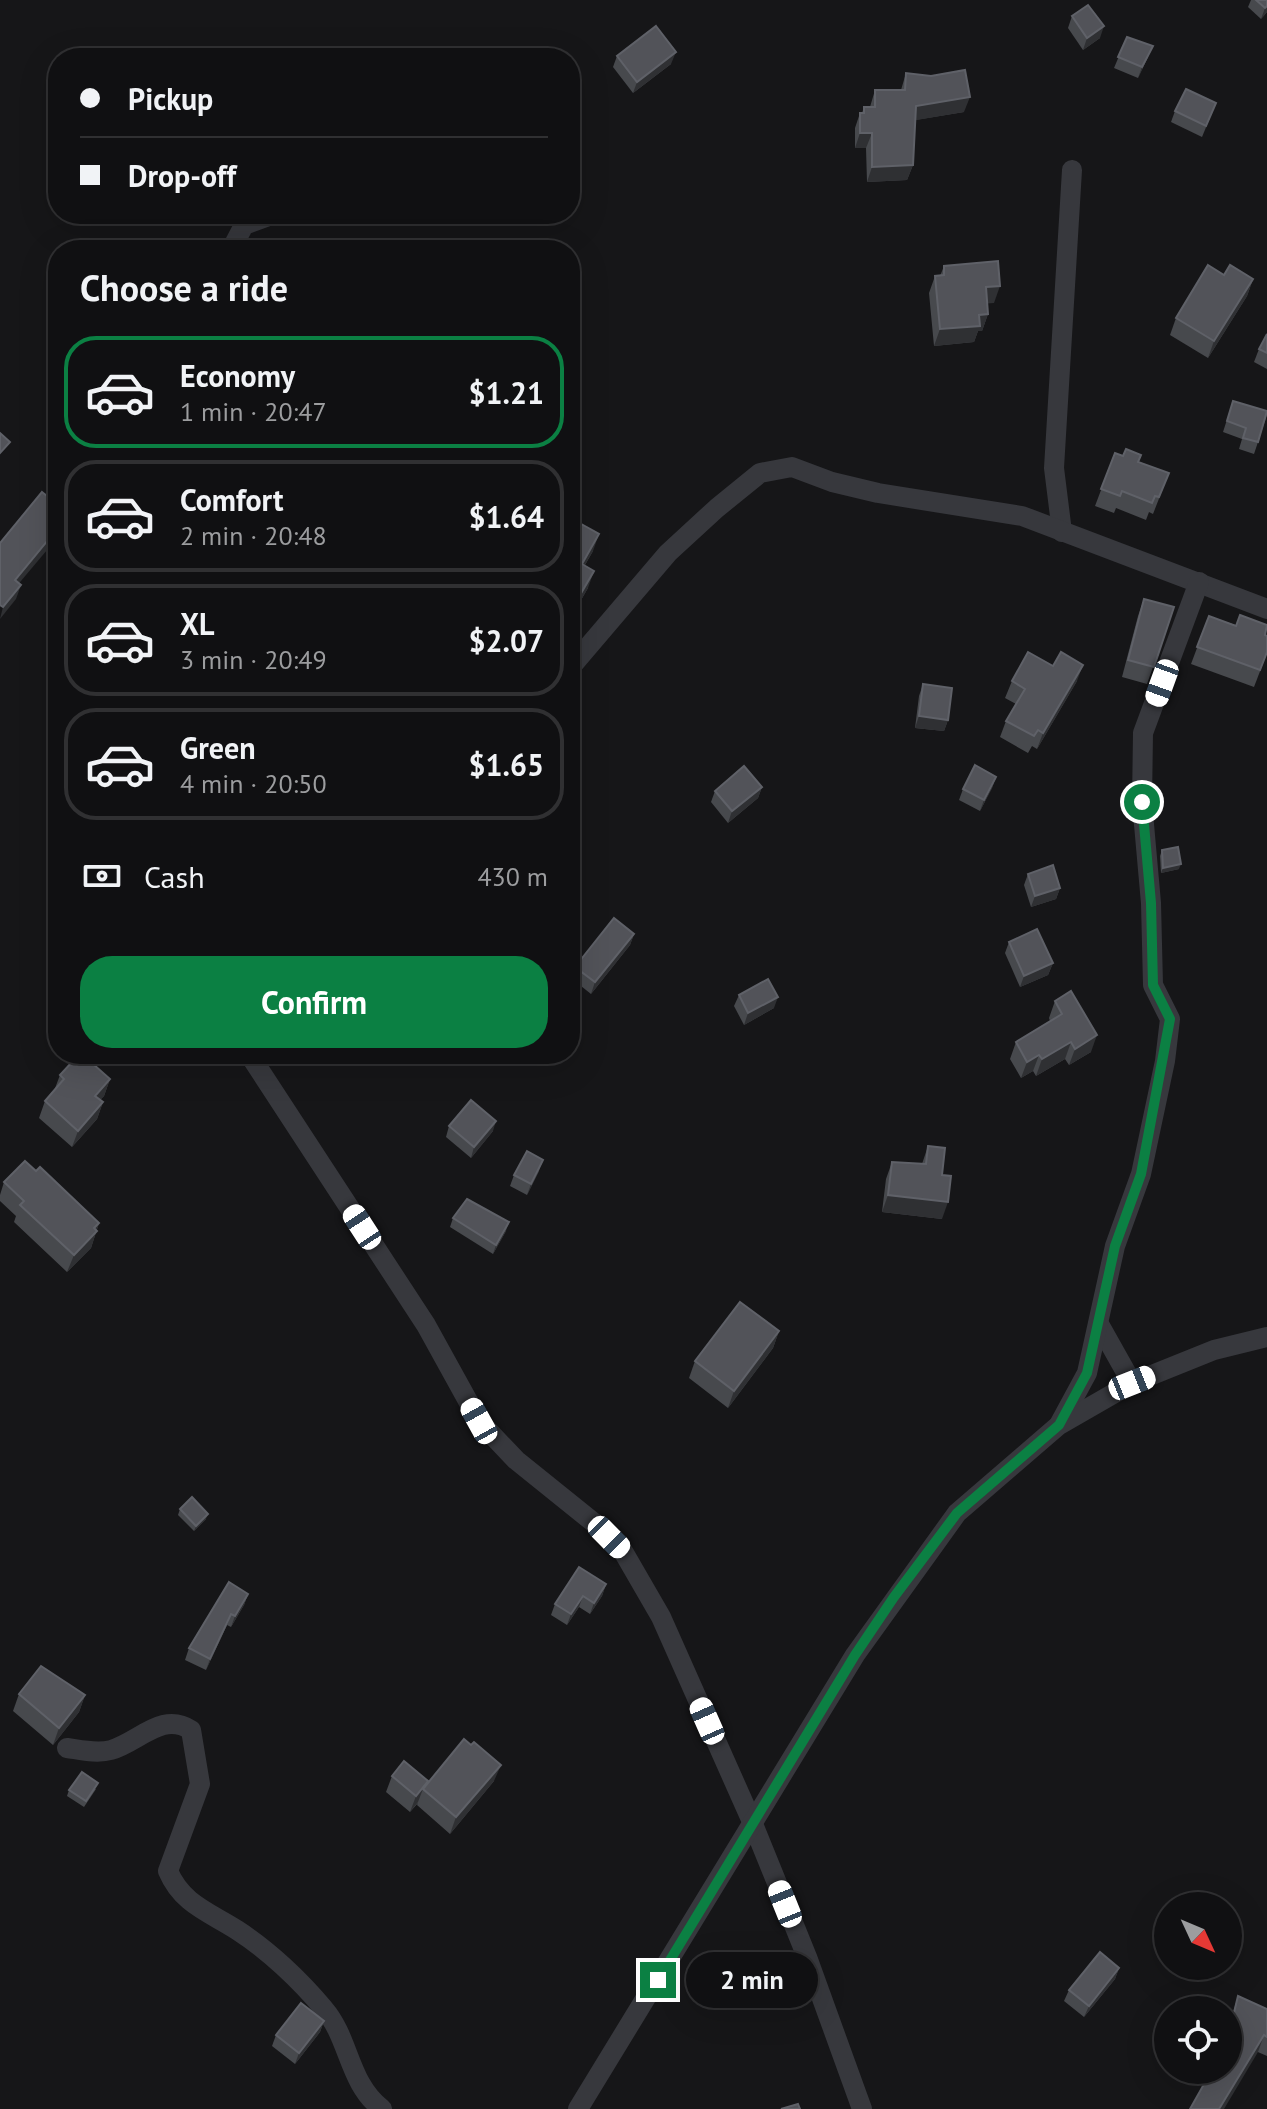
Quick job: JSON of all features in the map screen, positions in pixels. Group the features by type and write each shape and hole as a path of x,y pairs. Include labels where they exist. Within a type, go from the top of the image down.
{"street":[{"path":"1062,532 1054,468 1072,170"},
{"path":"580,656 668,553 760,473 792,467 832,482 878,493 1022,516 1267,609"},
{"path":"1059,1425 1087,1373 1100,1326 1115,1246 1141,1174 1170,1019 1153,985 1151,903 1142,802 1143,733 1199,582"},
{"path":"256,1064 426,1325 479,1421 516,1460 593,1522 624,1553 661,1617 753,1824 807,1957 862,2109"},
{"path":"1100,1326 1132,1383"},
{"path":"578,2109 855,1655 957,1513 1059,1425 1132,1383 1214,1350 1267,1337"},
{"path":"67,1748 106,1752 166,1723 181,1723 191,1730 200,1784 168,1871 175,1887 208,1915 236,1929 266,1952 326,2011 355,2078 369,2099 382,2109"}],"building":[{"path":"1256,0 1267,0 1267,6 1265,8"},
{"path":"1088,5 1104,26 1087,38 1072,16"},
{"path":"656,26 676,52 637,82 617,56"},
{"path":"1127,37 1153,46 1142,67 1118,57"},
{"path":"965,70 970,97 916,106 913,165 872,167 872,133 860,133 860,113 864,113 864,107 875,107 875,90 905,90 906,73 931,76"},
{"path":"1186,89 1216,103 1206,126 1175,111"},
{"path":"998,261 1000,286 986,287 988,314 979,315 980,326 940,329 935,276 944,275 944,266"},
{"path":"1208,265 1224,275 1230,265 1253,279 1214,341 1176,318"},
{"path":"1267,334 1267,353 1259,349"},
{"path":"1233,401 1267,411 1258,442 1243,438 1246,428 1227,421"},
{"path":"0,433 10,442 0,453"},
{"path":"1126,449 1141,455 1138,462 1169,473 1159,497 1155,496 1152,503 1122,491 1120,496 1101,489 1115,453 1123,456"},
{"path":"42,492 48,497 48,540 15,580 21,585 3,607 0,605 0,543"},
{"path":"580,523 599,534 582,564 594,571 580,595"},
{"path":"1144,599 1174,607 1154,667 1128,660"},
{"path":"1240,615 1267,625 1267,652 1260,670 1197,647 1209,616 1236,626"},
{"path":"1028,652 1053,666 1061,652 1083,665 1043,733 1038,730 1034,736 1006,721 1025,689 1012,681"},
{"path":"923,684 952,688 948,720 919,716"},
{"path":"975,765 996,777 984,800 963,789"},
{"path":"744,766 762,787 732,811 715,791"},
{"path":"1178,847 1181,864 1163,868 1162,850"},
{"path":"1053,865 1060,888 1035,896 1028,874"},
{"path":"614,918 634,934 595,982 580,971 580,961"},
{"path":"1037,929 1053,963 1024,976 1009,942"},
{"path":"768,979 778,997 748,1013 739,995"},
{"path":"1071,991 1097,1035 1075,1049 1071,1042 1042,1059 1039,1055 1027,1062 1016,1042 1062,1014 1055,1001"},
{"path":"70,1064 93,1064 110,1079 95,1096 103,1102 78,1131 45,1101 64,1079 60,1075"},
{"path":"471,1100 496,1121 474,1147 449,1126"},
{"path":"928,1146 945,1148 942,1175 951,1176 948,1202 888,1195 892,1162 926,1164"},
{"path":"527,1151 543,1160 531,1184 514,1175"},
{"path":"25,1161 36,1171 40,1167 99,1223 94,1228 97,1231 74,1255 20,1205 24,1201 4,1182"},
{"path":"467,1199 509,1222 496,1245 453,1218"},
{"path":"740,1302 779,1331 734,1391 695,1361"},
{"path":"192,1497 208,1514 196,1526 180,1509"},
{"path":"579,1567 606,1584 594,1603 583,1596 571,1614 555,1604"},
{"path":"229,1582 248,1594 235,1616 231,1614 210,1659 189,1648"},
{"path":"41,1666 85,1695 59,1728 19,1694"},
{"path":"464,1739 471,1745 474,1742 501,1765 456,1817 423,1789"},
{"path":"404,1761 428,1781 416,1796 392,1776"},
{"path":"82,1772 98,1783 86,1801 69,1790"},
{"path":"1100,1952 1119,1968 1089,2006 1069,1990"},
{"path":"1242,1998 1267,2009 1267,2037 1264,2035 1242,2071"},
{"path":"301,2003 324,2021 299,2053 276,2035"},
{"path":"1204,2084 1234,2084 1219,2109 1190,2109"},
{"path":"798,2104 800,2109 781,2109"}],"route":[{"path":"658,1980 855,1655 894,1597 957,1513 1059,1425 1087,1373 1100,1326 1115,1246 1141,1174 1165,1061 1170,1019 1153,985 1151,903 1142,802"}]}
